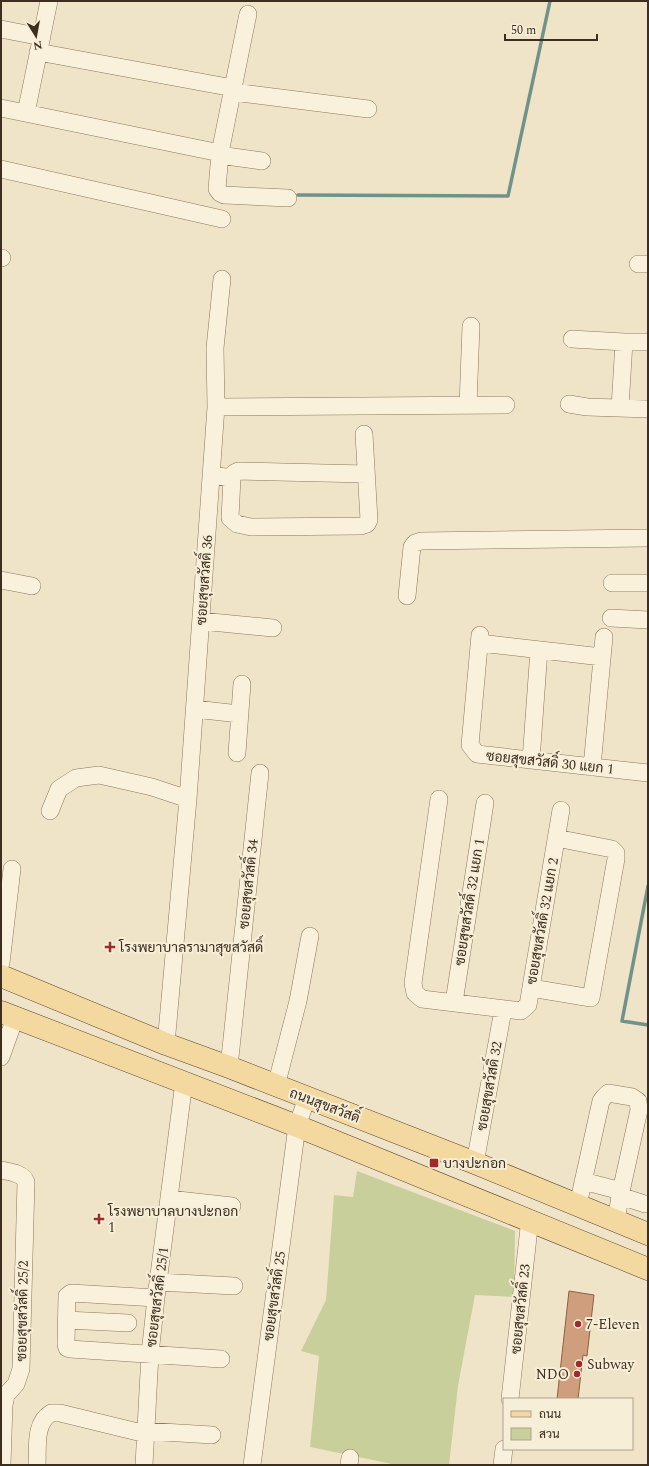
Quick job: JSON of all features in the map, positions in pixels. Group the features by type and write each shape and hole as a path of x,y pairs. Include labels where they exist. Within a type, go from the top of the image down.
{"main road":[{"name":"ถนนสุขสวัสดิ์","path":"1,976 166,1044 475,1163 648,1234"},
{"path":"8,1015 297,1126 648,1269"}],"street":[{"path":"26,113 49,1"},
{"path":"248,14 219,154 217,189 224,195 288,198"},
{"path":"1,29 40,44 233,90 368,109"},
{"path":"1,108 219,154 262,161"},
{"path":"1,168 222,218"},
{"name":"ซอยสุขสวัสดิ์ 36","path":"166,1044 195,709 212,475 216,407 216,348 222,279"},
{"path":"468,405 470,326"},
{"path":"572,339 648,342"},
{"path":"620,408 624,342"},
{"path":"569,404 588,407 648,409"},
{"path":"216,407 506,405"},
{"path":"364,434 369,520 367,524 361,526 251,527 237,524 230,518 232,478 234,473 238,471 366,474"},
{"path":"212,475 232,478"},
{"path":"407,596 412,547 415,543 421,541 648,538"},
{"path":"1,580 32,586"},
{"path":"612,583 648,583"},
{"path":"611,618 648,620"},
{"path":"201,621 273,628"},
{"path":"592,766 604,637"},
{"name":"ซอยสุขสวัสดิ์ 30 แยก 1","path":"539,650 480,639 470,745 478,754 592,766 648,774"},
{"path":"530,760 539,650 602,657"},
{"path":"237,753 242,684"},
{"path":"195,709 239,714"},
{"name":"ซอยสุขสวัสดิ์ 34","path":"229,1067 260,773"},
{"path":"50,811 59,789 76,778 99,775 152,787 188,799"},
{"path":"439,798 413,983 415,993 422,999 454,1002 503,1010"},
{"name":"ซอยสุขสวัสดิ์ 32 แยก 1","path":"454,1002 485,803"},
{"name":"ซอยสุขสวัสดิ์ 32 แยก 2","path":"503,1010 521,1012 528,1005 561,810"},
{"path":"531,988 591,998 616,853 612,849 556,838"},
{"path":"1,963 12,869"},
{"path":"276,1086 298,1001 310,936"},
{"name":"ซอยสุขสวัสดิ์ 32","path":"475,1163 503,1010"},
{"path":"1,1057 8,1015"},
{"name":"ซอยสุขสวัสดิ์ 25/1","path":"144,1465 150,1354 184,1082"},
{"path":"578,1205 601,1100 608,1094 632,1097 641,1095"},
{"path":"616,1222 620,1194 639,1110 638,1101 641,1095"},
{"name":"ซอยสุขสวัสดิ์ 25","path":"252,1465 263,1373 297,1126 307,1098"},
{"name":"ซอยสุขสวัสดิ์ 25/2","path":"1,1170 19,1175 24,1178 26,1182 21,1369 16,1384 6,1395 4,1405 2,1465"},
{"path":"583,1181 645,1204"},
{"path":"169,1199 232,1206"},
{"name":"ซอยสุขสวัสดิ์ 23","path":"510,1398 529,1220"},
{"path":"221,1359 67,1348 67,1296 71,1293 234,1286"},
{"path":"66,1320 128,1323"},
{"path":"37,1465 39,1428 42,1421 51,1413 60,1413 146,1432 212,1435"},
{"path":"502,1465 504,1450"}],"green space":[{"path":"357,1171 515,1231 514,1297 475,1295 458,1386 449,1465 397,1465 310,1447 319,1356 301,1351 326,1300 334,1195 353,1197"}],"building":[{"name":"7-Eleven","path":"569,1291 594,1295 587,1356 583,1355 578,1398 557,1398"}],"waterway":[{"path":"298,195 508,196 550,1"},
{"path":"648,886 622,1021 648,1025"}],"place":[{"name":"โรงพยาบาลรามาสุขสวัสดิ์","path":"110,947"},
{"name":"บางปะกอก","path":"434,1163"},
{"name":"โรงพยาบาลบางปะกอก 1","path":"99,1219"},
{"name":"7-Eleven","path":"578,1324"},
{"name":"Subway","path":"579,1364"},
{"name":"NDO","path":"577,1374"}]}
